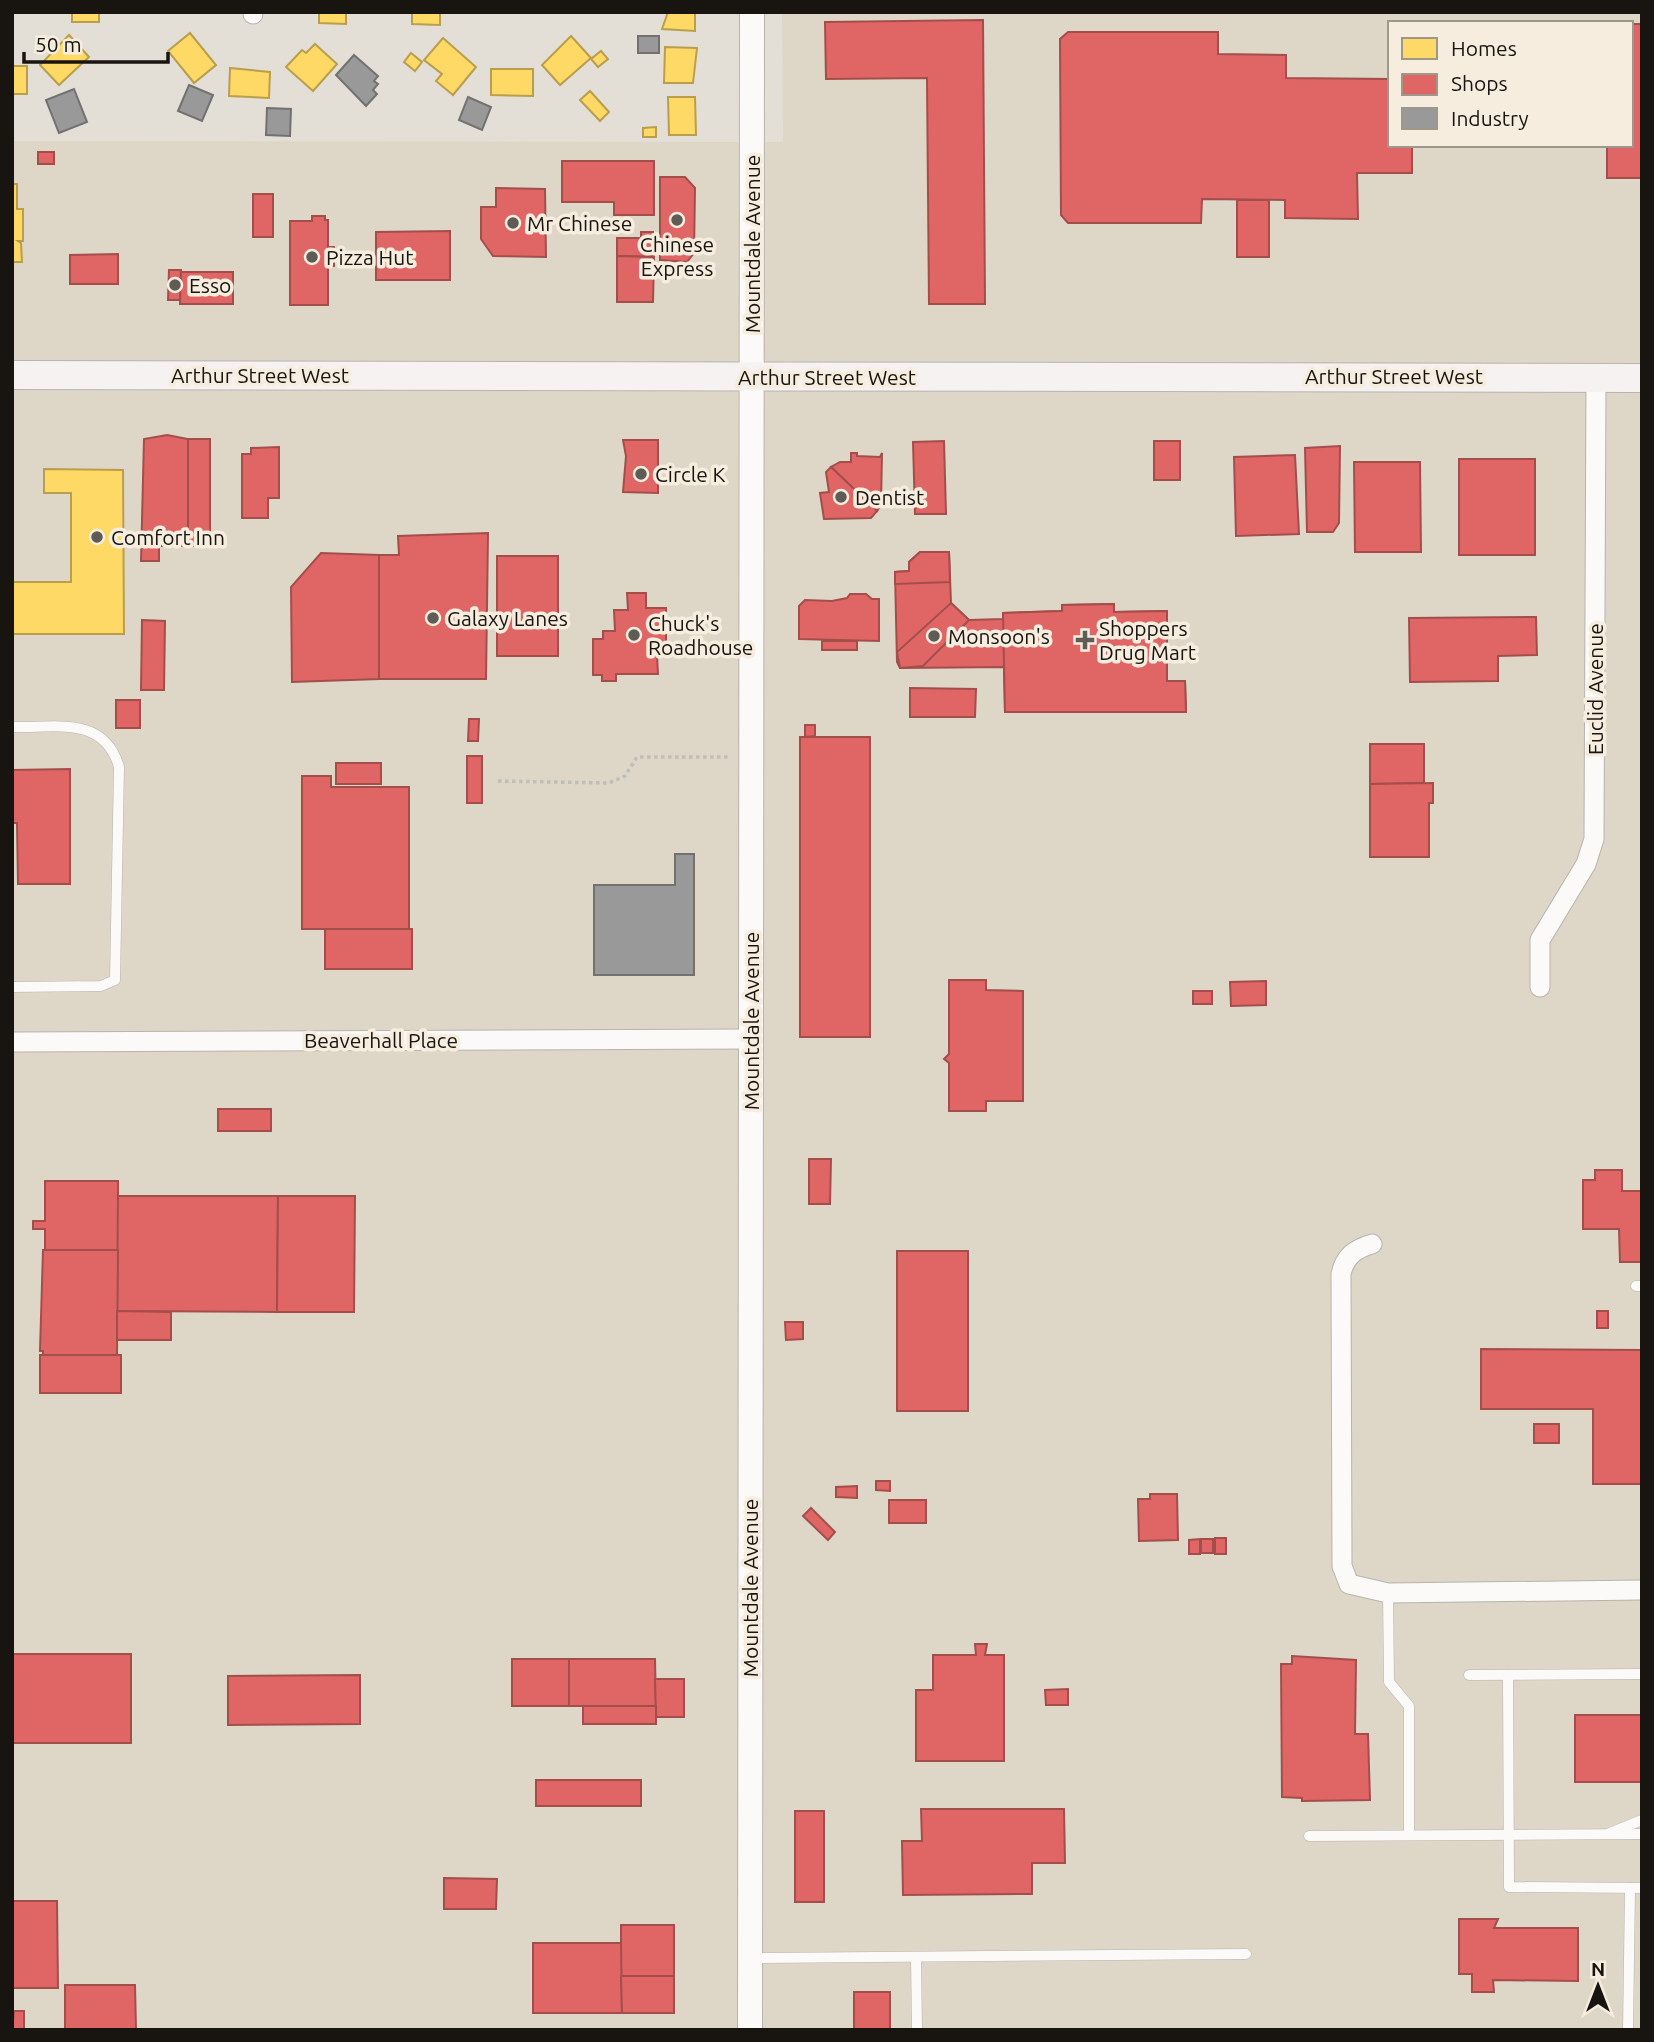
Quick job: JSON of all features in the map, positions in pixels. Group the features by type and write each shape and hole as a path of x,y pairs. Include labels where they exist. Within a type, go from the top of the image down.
{"main road":[{"name":"Arthur Street West","path":"12,375 1642,378"}],"street":[{"name":"Mountdale Avenue","path":"750,2030 752,12"},
{"name":"Euclid Avenue","path":"1540,987 1540,940 1586,864 1594,839 1596,377"},
{"name":"Beaverhall Place","path":"12,1042 751,1039"},
{"path":"1373,1244 1351,1254 1343,1263 1341,1274 1342,1566 1349,1584 1388,1593 1642,1590"}],"lane":[{"path":"12,727 85,728 101,736 114,750 119,766 115,979 101,986 12,987"},
{"path":"1388,1593 1389,1682 1409,1706 1409,1834"},
{"path":"1469,1675 1642,1674"},
{"path":"1508,1675 1509,1887 1642,1888"},
{"path":"1610,1834 1642,1820"},
{"path":"1309,1836 1642,1834"},
{"path":"1628,2030 1630,1888"},
{"path":"750,1958 1246,1954"},
{"path":"916,1957 917,2030"}],"path":[{"path":"498,781 610,783 625,776 637,757 751,757"}],"shaded area":[{"path":"782,12 1642,12 1642,2030 12,2030 12,141 783,142"}],"building: Homes":[{"path":"72,12 99,12 99,22 72,22"},
{"path":"319,12 346,12 346,24 319,23"},
{"path":"412,12 440,12 440,25 412,24"},
{"path":"668,12 695,12 695,31 662,29"},
{"path":"190,33 216,65 194,83 168,51"},
{"path":"69,35 89,57 59,85 40,65"},
{"path":"571,36 591,58 560,85 542,65"},
{"path":"443,38 476,67 453,95 436,81 442,74 424,60"},
{"path":"315,44 337,64 313,91 286,67 302,50 306,53"},
{"path":"665,47 697,48 693,83 664,83"},
{"path":"601,51 608,59 598,67 591,59"},
{"path":"411,53 422,62 415,71 404,62"},
{"path":"12,66 27,66 27,94 12,94"},
{"path":"230,68 270,72 269,98 229,96"},
{"path":"491,69 533,69 533,96 491,95"},
{"path":"590,91 609,112 600,121 580,100"},
{"path":"668,97 695,97 696,135 669,135"},
{"path":"656,127 656,137 643,137 643,128"},
{"path":"12,184 17,184 17,209 23,209 23,241 18,241 21,243 22,262 12,262"},
{"name":"Comfort Inn","path":"44,469 123,470 124,634 12,634 12,582 71,582 71,493 44,493"}],"building: Shops":[{"path":"983,20 985,304 929,304 927,78 826,79 825,22"},
{"path":"1633,24 1642,24 1642,178 1607,178 1607,147 1633,147"},
{"path":"1068,32 1218,32 1218,54 1286,55 1286,78 1388,79 1388,147 1412,147 1412,173 1357,173 1358,219 1285,218 1285,200 1202,199 1201,223 1068,223 1061,215 1060,39"},
{"path":"38,152 54,152 54,164 38,164"},
{"path":"562,161 654,161 654,215 614,215 614,202 562,202"},
{"name":"Chinese Express","path":"660,177 685,177 695,188 694,253 687,262 660,260"},
{"name":"Mr Chinese","path":"496,188 545,189 546,257 493,256 481,239 481,207 496,207"},
{"path":"253,194 273,194 273,237 253,237"},
{"path":"1237,200 1269,200 1269,257 1237,257"},
{"name":"Pizza Hut","path":"312,216 325,216 325,220 328,220 328,247 334,247 334,266 328,266 328,305 290,305 290,221 312,221"},
{"path":"450,231 450,280 376,280 376,232"},
{"path":"641,232 653,232 654,257 617,256 617,238 641,238"},
{"path":"118,254 118,284 70,284 70,255"},
{"path":"617,256 654,257 653,302 617,302"},
{"path":"169,270 181,270 180,300 168,300"},
{"path":"181,272 233,272 233,304 180,304"},
{"path":"167,435 188,439 188,546 159,546 159,561 141,561 144,439"},
{"path":"188,439 210,439 210,545 188,546"},
{"name":"Circle K","path":"623,440 658,440 658,493 623,492 626,456"},
{"path":"944,441 946,514 915,514 913,442"},
{"path":"1154,441 1180,441 1180,480 1154,480"},
{"path":"1340,446 1339,523 1333,532 1307,532 1305,448"},
{"path":"279,447 279,498 268,498 268,518 242,518 242,454 251,454 251,448"},
{"path":"851,453 857,453 857,456 880,457 882,453 881,505 877,511 831,467 840,462 851,462"},
{"path":"1295,455 1299,534 1236,536 1234,457"},
{"path":"1459,459 1535,459 1535,555 1459,555"},
{"path":"1354,462 1420,462 1421,552 1355,552"},
{"name":"Dentist","path":"831,467 877,511 871,518 824,519 820,493 829,492 826,472"},
{"name":"Galaxy Lanes","path":"488,533 486,679 379,679 379,555 399,555 398,536"},
{"name":"Shoppers Drug Mart","path":"920,552 949,552 951,603 969,620 1003,619 1003,613 1062,611 1062,605 1114,604 1114,612 1167,611 1167,681 1185,681 1186,712 1005,712 1004,667 900,668 897,662 895,572 909,571 909,562"},
{"path":"920,552 949,552 950,582 895,584 895,572 909,571 909,562"},
{"path":"321,553 379,555 379,679 292,682 291,587"},
{"path":"497,556 558,556 558,656 497,656"},
{"name":"Chuck's Roadhouse","path":"627,593 646,593 646,608 666,608 666,655 657,655 658,674 616,674 616,681 602,681 602,675 593,675 593,639 603,639 603,631 615,631 614,610 628,610"},
{"path":"850,594 866,594 872,599 879,599 879,641 799,639 799,606 805,600 832,601 847,598"},
{"name":"Monsoon's","path":"951,603 969,620 923,666 900,668 897,652"},
{"name":"Shoppers Drug Mart","path":"1114,604 1114,612 1167,611 1167,681 1185,681 1186,712 1005,712 1003,613 1062,611 1062,605"},
{"path":"1536,617 1537,655 1498,656 1498,681 1410,682 1409,618"},
{"path":"142,620 165,621 164,690 141,690"},
{"path":"822,641 857,641 857,650 822,650"},
{"path":"910,688 976,689 975,717 910,717"},
{"path":"116,700 140,700 140,728 116,728"},
{"path":"469,719 479,719 478,741 468,741"},
{"path":"805,725 815,725 815,736 805,737"},
{"path":"800,737 870,737 870,1037 800,1037"},
{"path":"1370,744 1424,744 1424,783 1370,784"},
{"path":"467,756 482,756 482,803 467,803"},
{"path":"336,763 381,763 381,784 336,784"},
{"path":"70,769 70,884 18,884 17,823 12,823 12,770"},
{"path":"302,776 331,776 331,787 409,787 409,929 302,929"},
{"path":"1433,783 1433,803 1429,803 1429,857 1370,857 1370,784"},
{"path":"325,929 412,929 412,969 325,969"},
{"path":"949,980 986,980 986,990 1023,991 1023,1101 986,1101 986,1111 949,1111 949,1063 944,1059 949,1054"},
{"path":"1266,981 1266,1005 1231,1006 1230,982"},
{"path":"1193,991 1212,991 1212,1004 1193,1004"},
{"path":"1641,1060 1642,1060 1642,1191"},
{"path":"218,1109 271,1109 271,1131 218,1131"},
{"path":"809,1159 831,1159 830,1204 809,1204"},
{"path":"1595,1170 1622,1170 1622,1191 1642,1191 1642,1262 1620,1262 1619,1229 1583,1229 1583,1180 1595,1180"},
{"path":"45,1181 118,1181 118,1250 45,1250 45,1229 33,1229 33,1221 45,1221"},
{"path":"118,1196 278,1196 277,1312 117,1311"},
{"path":"278,1196 355,1196 354,1312 277,1312"},
{"path":"43,1250 118,1250 117,1355 43,1355 43,1351 40,1351"},
{"path":"897,1251 968,1251 968,1411 897,1411"},
{"path":"117,1311 171,1312 171,1340 117,1340"},
{"path":"1597,1311 1608,1311 1608,1328 1597,1328"},
{"path":"785,1322 803,1322 803,1339 786,1340"},
{"path":"1481,1349 1642,1350 1642,1484 1593,1484 1593,1409 1481,1409"},
{"path":"40,1355 121,1355 121,1393 40,1393"},
{"path":"1534,1424 1559,1424 1559,1443 1534,1443"},
{"path":"876,1481 890,1481 890,1491 876,1490"},
{"path":"857,1486 857,1498 836,1497 836,1487"},
{"path":"1150,1494 1177,1494 1178,1540 1139,1541 1138,1499 1150,1499"},
{"path":"889,1500 926,1500 926,1523 889,1523"},
{"path":"811,1508 835,1532 828,1540 803,1516"},
{"path":"1215,1538 1226,1538 1226,1554 1215,1554"},
{"path":"1200,1539 1200,1554 1189,1554 1189,1540"},
{"path":"1201,1539 1213,1539 1213,1553 1201,1553"},
{"path":"975,1644 987,1644 985,1655 1004,1655 1004,1761 916,1761 916,1690 933,1690 933,1655 976,1655"},
{"path":"12,1654 131,1654 131,1743 12,1743"},
{"path":"1292,1656 1356,1660 1355,1734 1368,1734 1370,1800 1302,1801 1302,1798 1282,1797 1281,1664 1292,1664"},
{"path":"512,1659 569,1659 569,1706 512,1706"},
{"path":"569,1659 655,1659 656,1706 569,1706"},
{"path":"360,1675 360,1724 228,1725 228,1676"},
{"path":"655,1679 684,1679 684,1717 656,1717"},
{"path":"1068,1689 1068,1705 1046,1705 1045,1690"},
{"path":"583,1706 656,1706 656,1724 583,1724"},
{"path":"1575,1715 1642,1715 1642,1782 1575,1782"},
{"path":"536,1780 641,1780 641,1806 536,1806"},
{"path":"921,1809 1064,1809 1065,1863 1032,1863 1032,1894 903,1895 902,1841 922,1841"},
{"path":"795,1811 824,1811 824,1902 795,1902"},
{"path":"444,1878 497,1879 496,1909 444,1909"},
{"path":"12,1901 57,1901 58,1988 12,1988"},
{"path":"1459,1919 1498,1919 1494,1928 1578,1928 1578,1981 1493,1980 1494,1992 1472,1992 1472,1974 1459,1974"},
{"path":"621,1925 674,1925 674,1976 621,1976"},
{"path":"533,1943 621,1943 622,2013 533,2013"},
{"path":"621,1976 674,1976 674,2013 622,2013"},
{"path":"65,1985 135,1985 136,2029 65,2030"},
{"path":"854,1992 890,1992 890,2030 854,2030"},
{"path":"14,2011 24,2011 24,2030 12,2030"}],"building: Industry":[{"path":"638,36 659,36 659,53 638,53"},
{"path":"354,55 378,76 374,81 378,84 373,90 377,94 366,106 336,75"},
{"path":"189,85 213,95 202,121 178,111"},
{"path":"74,89 87,122 59,133 46,100"},
{"path":"468,97 491,107 482,130 459,120"},
{"path":"267,108 291,109 290,136 266,135"},
{"path":"675,854 694,854 694,975 594,975 594,885 675,885"}],"place":[{"name":"Chinese Express","path":"677,220"},
{"name":"Mr Chinese","path":"513,223"},
{"name":"Pizza Hut","path":"312,257"},
{"name":"Esso","path":"175,285"},
{"name":"Circle K","path":"641,474"},
{"name":"Dentist","path":"841,497"},
{"name":"Comfort Inn","path":"97,537"},
{"name":"Galaxy Lanes","path":"433,618"},
{"name":"Chuck's Roadhouse","path":"634,635"},
{"name":"Monsoon's","path":"934,636"},
{"name":"Shoppers Drug Mart","path":"1085,640"}]}
